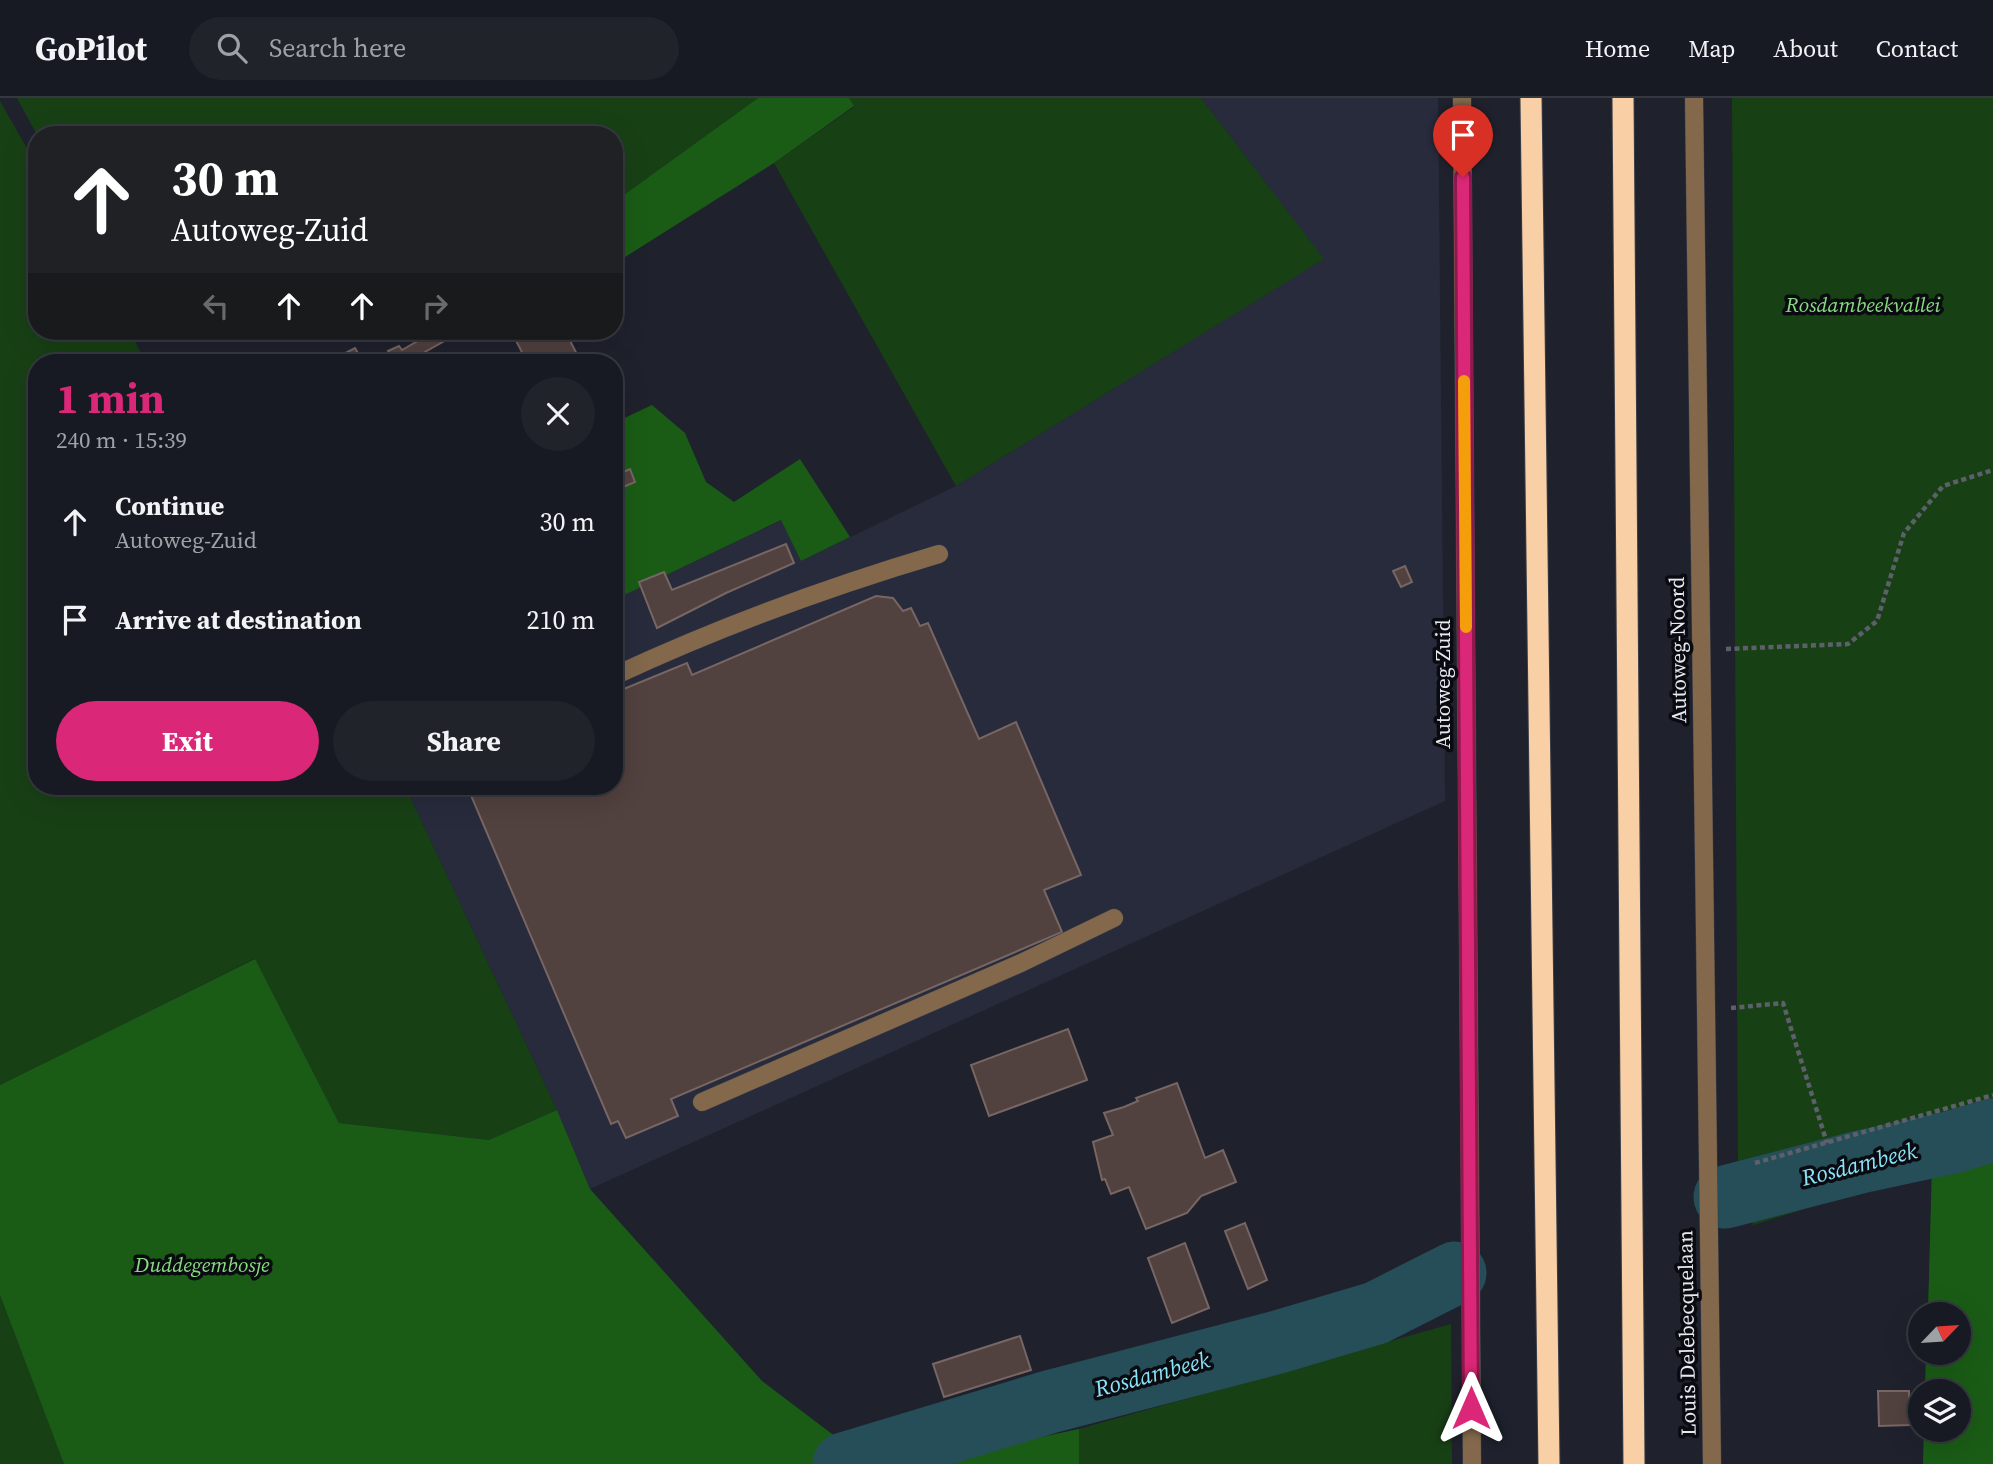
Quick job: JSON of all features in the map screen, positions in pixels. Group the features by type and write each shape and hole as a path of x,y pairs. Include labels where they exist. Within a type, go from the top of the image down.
{"highway":[{"path":"1531,98 1549,1464"},
{"path":"1623,98 1634,1464"}],"street":[{"name":"Autoweg-Zuid","path":"1462,98 1472,1464"},
{"name":"Autoweg-Noord","path":"1695,98 1707,1200"},
{"path":"623,672 666,651 855,579 939,554"},
{"path":"702,1102 1021,963 1114,918"},
{"name":"Louis Delebecquelaan","path":"1707,1200 1712,1464"}],"path":[{"path":"1701,651 1763,646 1848,645 1877,621 1904,533 1943,486 1993,470"},
{"path":"1728,1008 1783,1003 1827,1143"},
{"path":"1755,1163 1993,1096"}],"shaded area":[{"path":"1201,98 1438,98 1445,801 590,1189 557,1110 409,795 623,795 623,596 782,520 801,561 956,486 1323,259"}],"green space":[{"path":"17,98 758,98 623,196 623,126 32,126"},
{"path":"758,98 849,98 854,106 774,163 623,258 623,196"},
{"path":"849,98 1201,98 1324,259 956,486 774,163 854,107"},
{"name":"Rosdambeekvallei","path":"1732,98 1993,98 1993,1464 1923,1464 1924,1442 1971,1442 1971,1379 1925,1379 1926,1365 1971,1365 1971,1302 1928,1302 1932,1169 1753,1225 1738,1161"},
{"path":"0,101 28,150 28,340 134,340 142,354 28,354 28,795 409,795 557,1110 489,1140 339,1123 254,959 0,1085"},
{"path":"652,405 685,433 706,482 734,502 800,459 850,537 801,561 781,520 623,596 623,419"},
{"name":"Duddegembosje","path":"255,959 339,1123 489,1140 557,1110 590,1189 762,1381 836,1437 904,1464 64,1464 0,1295 0,1085"},
{"path":"1993,1148 1993,1464 1923,1464 1924,1442 1971,1442 1971,1379 1925,1379 1926,1365 1971,1365 1971,1302 1928,1302 1932,1168"},
{"path":"0,1295 64,1464 0,1464"},
{"path":"1451,1324 1452,1464 1079,1464 1079,1429"},
{"path":"1079,1429 1079,1464 916,1464"}],"building":[{"path":"419,340 446,340 421,354 390,354 388,351 399,346 402,350"},
{"path":"516,340 570,340 577,354 523,354"},
{"path":"355,348 358,354 343,354"},
{"path":"630,469 635,482 623,487 623,472"},
{"path":"786,544 794,563 657,628 639,582 664,572 672,590"},
{"path":"1405,566 1412,582 1401,587 1393,571"},
{"path":"876,596 893,598 903,611 911,608 920,626 928,623 979,739 1016,722 1081,875 1044,890 1062,932 671,1099 678,1116 626,1138 618,1121 611,1124 471,795 623,795 623,689 687,663 692,675"},
{"path":"1068,1029 1087,1080 989,1116 971,1065"},
{"path":"1177,1083 1205,1158 1223,1150 1236,1182 1201,1196 1187,1213 1146,1229 1129,1187 1111,1194 1105,1179 1102,1180 1093,1142 1113,1135 1104,1113"},
{"path":"1245,1223 1267,1280 1248,1289 1225,1231"},
{"path":"1185,1243 1209,1308 1172,1323 1148,1258"},
{"path":"1020,1336 1031,1370 944,1397 933,1364"},
{"path":"1878,1391 1908,1391 1908,1425 1879,1426"}],"waterway":[{"name":"Rosdambeek","path":"1725,1197 1993,1130"},
{"name":"Rosdambeek","path":"844,1464 1049,1402 1278,1342 1376,1313 1455,1273"}],"slow traffic":[{"path":"1464,381 1466,627"}],"route":[{"path":"1463,177 1471,1408"}]}
